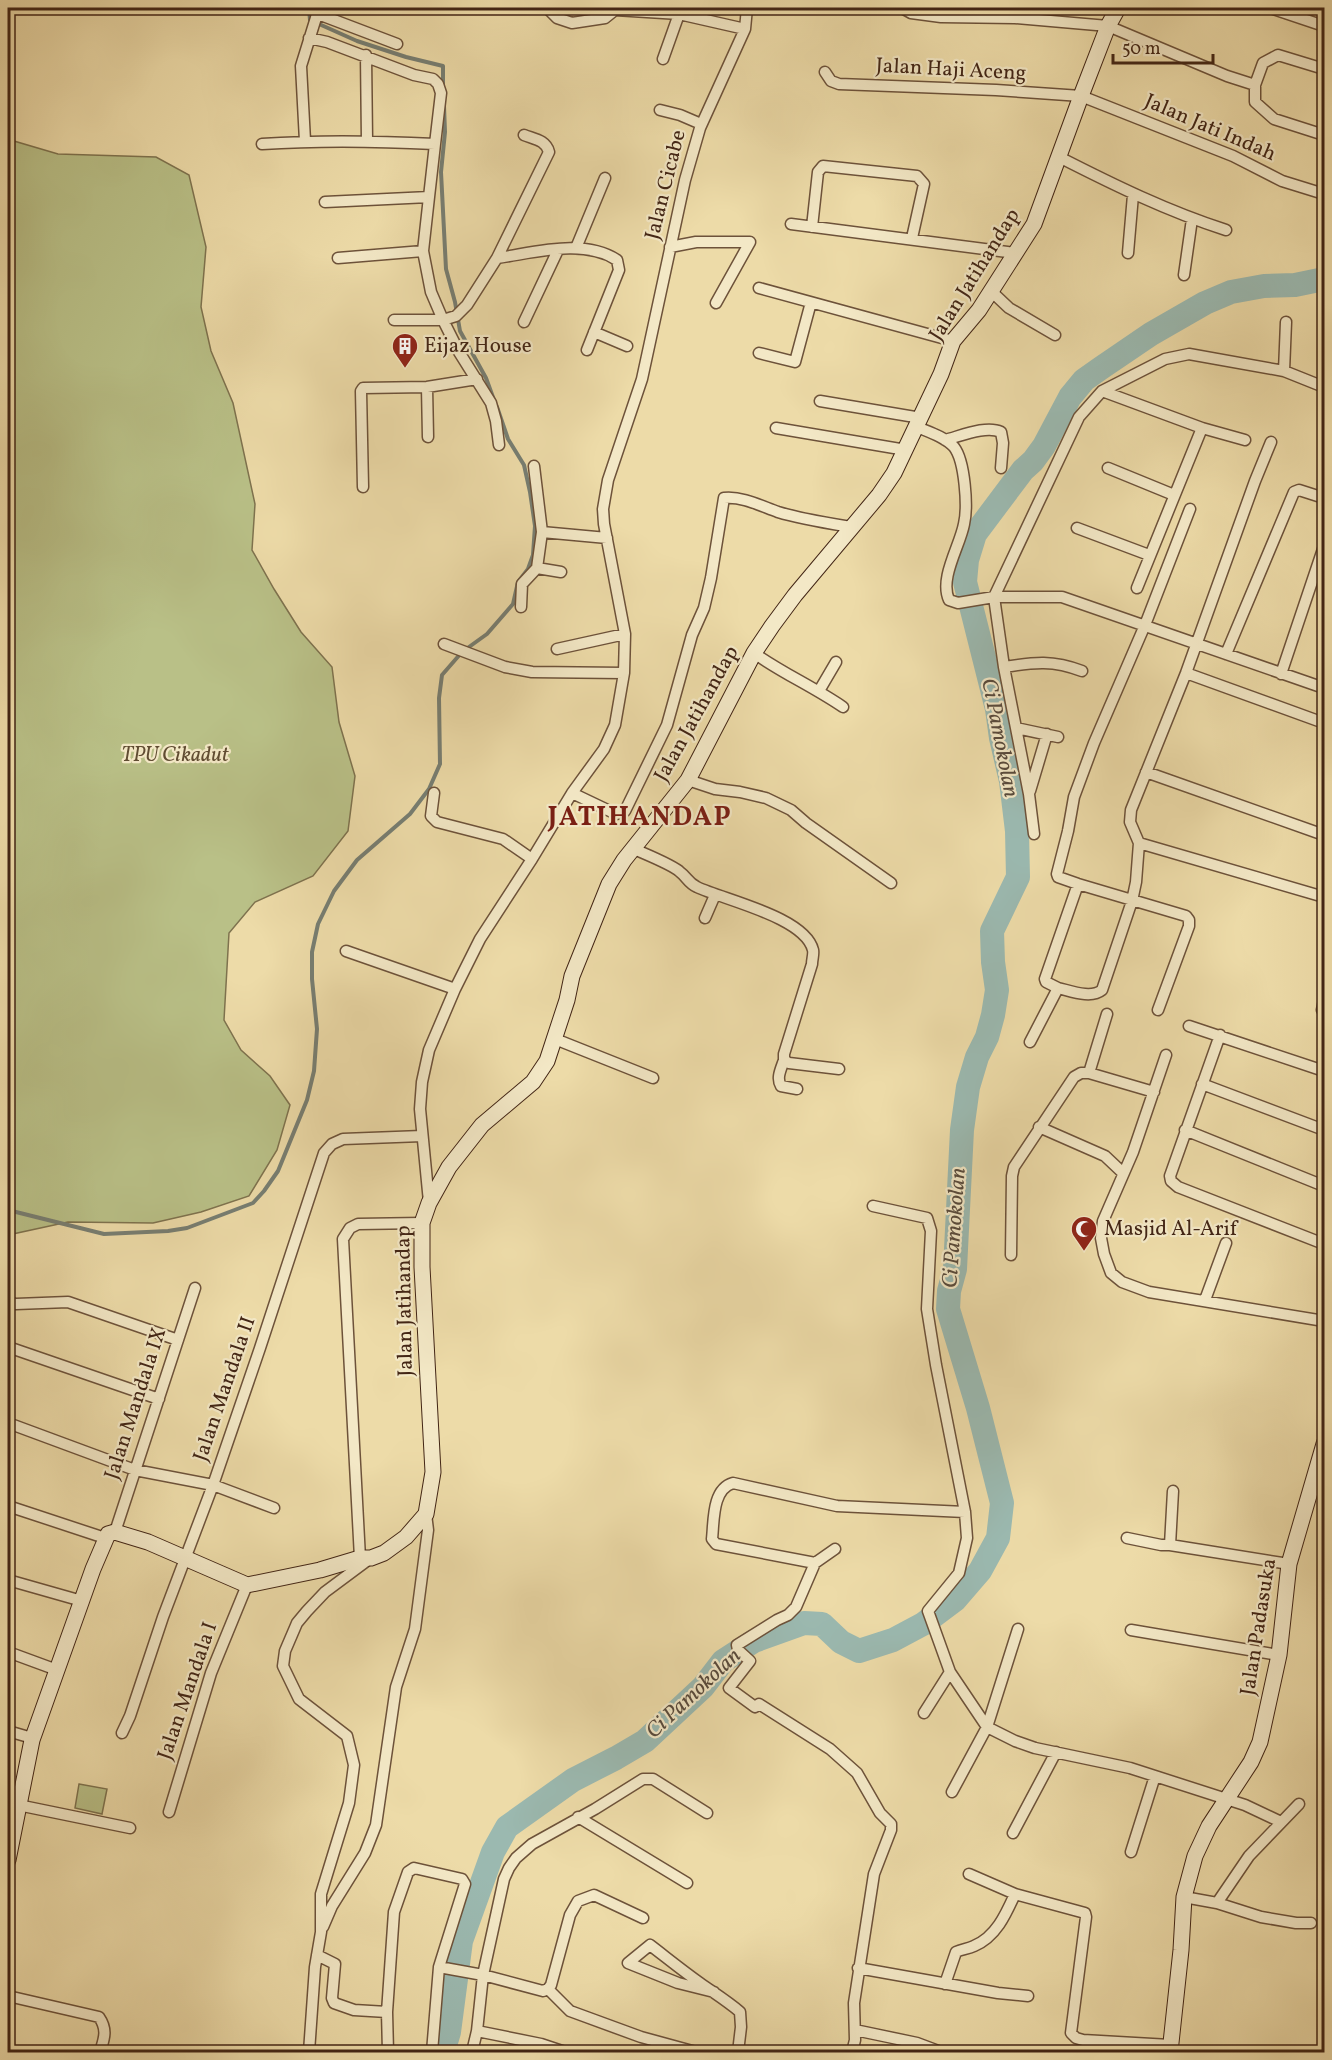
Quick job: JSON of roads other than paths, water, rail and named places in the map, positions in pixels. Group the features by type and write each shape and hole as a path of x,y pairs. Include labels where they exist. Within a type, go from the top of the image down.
{"street":[{"path":"547,8 557,18 572,23 604,18 615,10 679,14 745,29"},
{"name":"Jalan Cicabe","path":"429,1203 420,1109 422,1082 429,1050 455,989 480,939 572,793 604,749 615,725 624,673 625,634 604,524 603,509 608,480 642,379 685,180 701,124 745,29 747,8"},
{"path":"904,8 911,13 941,17 1015,18 1108,26 1227,76 1255,85"},
{"name":"Jalan Jatihandap","path":"426,1514 433,1472 422,1267 422,1222 429,1203 449,1167 482,1125 533,1082 547,1060 572,976 609,884 688,780 754,653 795,595 879,495 906,450 953,343 992,291 1034,224 1108,26 1118,8"},
{"path":"1270,8 1324,26"},
{"path":"305,141 301,66 318,11 397,44"},
{"path":"663,59 679,14"},
{"path":"309,38 327,42 414,75 433,79 438,84 441,93 423,251 431,292 443,320 459,352 491,403 499,445"},
{"path":"1324,69 1278,55 1263,63 1255,85 1255,102 1274,119 1324,135"},
{"path":"366,56 368,141"},
{"name":"Jalan Haji Aceng","path":"825,72 831,81 838,84 996,90 1081,96"},
{"name":"Jalan Jati Indah","path":"1081,96 1233,156 1282,181 1324,194"},
{"path":"660,110 701,124"},
{"path":"394,320 443,320 456,316 467,304 497,258 549,152 548,146 524,135"},
{"path":"262,144 368,141 435,144"},
{"path":"1059,157 1133,195 1226,230"},
{"path":"812,226 818,172 823,166 902,174 917,176 924,184 912,238"},
{"path":"576,248 605,178"},
{"path":"1128,253 1133,195"},
{"path":"325,202 429,196"},
{"path":"1184,275 1192,219"},
{"path":"791,224 1015,253"},
{"path":"670,247 696,242 750,242 716,303"},
{"path":"497,258 576,248 609,255 617,260 619,270 587,350"},
{"path":"524,322 558,250"},
{"path":"338,258 423,251"},
{"path":"761,291 953,343 810,306 761,291"},
{"path":"992,291 1009,308 1055,335"},
{"path":"759,353 795,362 810,306"},
{"path":"1284,370 1286,322"},
{"path":"594,332 627,346"},
{"path":"1034,834 994,597 1079,417 1102,391 1165,359 1189,354 1284,370 1324,387"},
{"path":"363,488 361,391 363,388 426,387 477,379"},
{"path":"426,387 428,437"},
{"path":"1102,391 1202,428 1245,440"},
{"path":"820,401 919,422 954,447 959,458 964,490 964,524 953,556 945,592 949,600 958,603 994,597 1062,597 1324,687"},
{"path":"776,428 906,450"},
{"path":"1137,588 1202,428"},
{"path":"945,440 982,431 1000,432 1003,443 1001,468"},
{"path":"1078,884 1045,979 1046,982 1058,988 1090,994 1099,993 1102,990 1132,901 1140,843 1130,822 1131,810 1186,673 1255,480 1271,442"},
{"path":"521,607 522,584 537,568 542,532 534,466"},
{"path":"1108,468 1174,495"},
{"path":"1226,654 1294,492 1299,490 1324,498"},
{"path":"572,793 616,814 626,811 667,725 692,634 704,608 724,498 757,504 817,521 851,526"},
{"path":"1158,1010 1189,920 1186,916 1078,884 1058,877 1057,874 1074,797 1190,509"},
{"path":"1077,528 1149,555"},
{"path":"542,532 607,538"},
{"path":"1281,674 1324,546"},
{"path":"537,568 561,572"},
{"path":"557,649 625,634"},
{"path":"444,644 504,667 532,672 624,673"},
{"path":"754,653 843,707"},
{"path":"819,691 836,662"},
{"path":"1004,667 1047,662 1082,671"},
{"path":"1186,673 1324,723"},
{"path":"1016,728 1058,738"},
{"path":"1029,794 1047,734"},
{"path":"1146,772 1324,835"},
{"path":"688,780 715,789 766,798 791,810 891,883"},
{"path":"434,793 431,816 437,822 499,837 532,859"},
{"path":"1140,843 1324,897"},
{"path":"634,849 681,872 686,881 693,886 767,912 788,923 809,941 814,952 778,1079 781,1086 797,1089"},
{"path":"705,918 715,895"},
{"path":"346,951 455,989"},
{"path":"1030,1042 1058,988"},
{"path":"1089,1073 1107,1014"},
{"path":"1189,1026 1324,1071"},
{"path":"1220,1035 1170,1176 1173,1184 1324,1244"},
{"path":"555,1039 653,1078"},
{"path":"1166,1055 1133,1152 1103,1221 1102,1246 1111,1273 1122,1282 1149,1292 1324,1321"},
{"path":"784,1060 789,1063 839,1069"},
{"path":"1011,1255 1014,1167 1074,1077 1082,1073 1089,1073 1154,1092"},
{"path":"1202,1084 1324,1130"},
{"path":"1039,1127 1105,1156 1123,1173"},
{"path":"1185,1130 1324,1185"},
{"name":"Jalan Mandala II","path":"122,1732 130,1716 185,1557 213,1485 324,1153 332,1144 343,1139 422,1136"},
{"path":"873,1206 927,1218 931,1231 927,1309 967,1538 959,1573 928,1611 950,1672 987,1727 1015,1741 1130,1768 1227,1799 1281,1822"},
{"path":"372,1556 343,1239 350,1228 358,1224 422,1222"},
{"path":"1205,1300 1226,1242"},
{"name":"Jalan Mandala IX","path":"110,1535 135,1470 195,1288"},
{"path":"8,1302 15,1304 68,1302 178,1340"},
{"path":"8,1347 159,1399"},
{"path":"8,1423 135,1470 213,1485 274,1508"},
{"name":"Jalan Padasuka","path":"1170,2049 1181,1950 1184,1897 1195,1856 1209,1826 1251,1762 1260,1742 1279,1655 1289,1564 1324,1444"},
{"path":"814,1563 716,1544 712,1539 715,1512 719,1495 726,1485 733,1483 837,1506 964,1512"},
{"path":"1170,1545 1173,1491"},
{"path":"8,1506 185,1557 247,1585 320,1570 372,1556"},
{"path":"309,2052 321,1932 321,1894 347,1812 354,1765 347,1736 299,1700 283,1666 285,1652 297,1623 325,1592 372,1556 406,1537 426,1514"},
{"path":"321,1932 332,1906 365,1853 376,1825 396,1687 415,1629 428,1530 426,1514"},
{"path":"8,1860 32,1738 82,1601 110,1535"},
{"path":"1126,1538 1289,1564"},
{"path":"835,1549 814,1563 796,1607 788,1616 777,1620 737,1645 738,1650 750,1662 729,1688 755,1707 759,1704 830,1749 857,1773 880,1813 891,1824 891,1830 874,1875 858,1968 854,2003 855,2040 852,2052"},
{"path":"8,1580 82,1601"},
{"name":"Jalan Mandala I","path":"169,1812 211,1673 247,1585"},
{"path":"952,1792 987,1727 1018,1629"},
{"path":"1131,1630 1279,1655"},
{"path":"8,1653 57,1670"},
{"path":"924,1713 950,1672"},
{"path":"8,1731 32,1738"},
{"path":"1013,1833 1056,1752"},
{"path":"1131,1852 1155,1776"},
{"path":"472,2052 477,2031 483,1975 504,1879 516,1858 532,1844 648,1778 707,1813"},
{"path":"1217,1903 1249,1856 1299,1804"},
{"path":"18,1805 130,1828"},
{"path":"578,1817 687,1883"},
{"path":"388,2052 387,2012 394,1912 408,1872 414,1868 462,1879 465,1884 443,1968 432,2052"},
{"path":"969,1874 1016,1894 1083,1911 1086,1915 1071,2032 1076,2038 1170,2049"},
{"path":"945,1984 956,1952 975,1946 995,1929 1004,1918 1016,1894"},
{"path":"548,1989 570,1915 578,1901 594,1895 643,1918"},
{"path":"1184,1897 1217,1903 1261,1917 1311,1923"},
{"path":"714,1992 678,1983 628,1963 650,1945 714,1992 740,2012 738,2052"},
{"path":"317,1955 335,1964 334,2003 354,2010 387,2012"},
{"path":"443,1968 483,1975 543,1991 548,1989"},
{"path":"858,1968 998,1993 1028,1995"},
{"path":"548,1989 570,2012 641,2037 696,2052"},
{"path":"8,1996 99,2017 105,2025 100,2052"},
{"path":"855,2030 917,2043 941,2052"},
{"path":"477,2031 540,2048 565,2052"}],"waterway":[{"path":"309,8 310,20 357,41 443,66 443,87"},
{"path":"444,106 445,132 441,172 446,269 460,331 486,378 494,400"},
{"name":"Ci Pamokolan","path":"443,2052 449,2032 461,1941 493,1852 507,1827 573,1780 645,1741 703,1687 723,1661 754,1641 804,1623 822,1624 841,1642 859,1651 893,1640 923,1624 955,1600 980,1571 998,1538 1002,1503 978,1408 948,1309 949,1291 955,1269 962,1130 968,1087 977,1057 987,1037 997,990 992,931 1018,877 1017,831 1011,781 997,709 965,582 967,560 975,534 1044,446 1070,397 1084,380 1151,334 1205,303 1231,292 1264,286 1295,285 1324,279"},
{"path":"8,1210 104,1234 168,1231 187,1228 253,1203 278,1171 307,1100 314,1071 317,1029 312,952 318,924 334,891 357,860 410,814 429,789 440,764 439,698 442,675 462,652 487,634 513,604 518,582 528,569 533,555 535,526 524,465 508,439 497,407"}],"place":[{"name":"Eijaz House","path":"405,369"},
{"name":"Masjid Al-Arif","path":"1084,1252"}],"district":[{"name":"JATIHANDAP","path":"640,818"}],"park label":[{"name":"TPU Cikadut","path":"175,755"}]}
